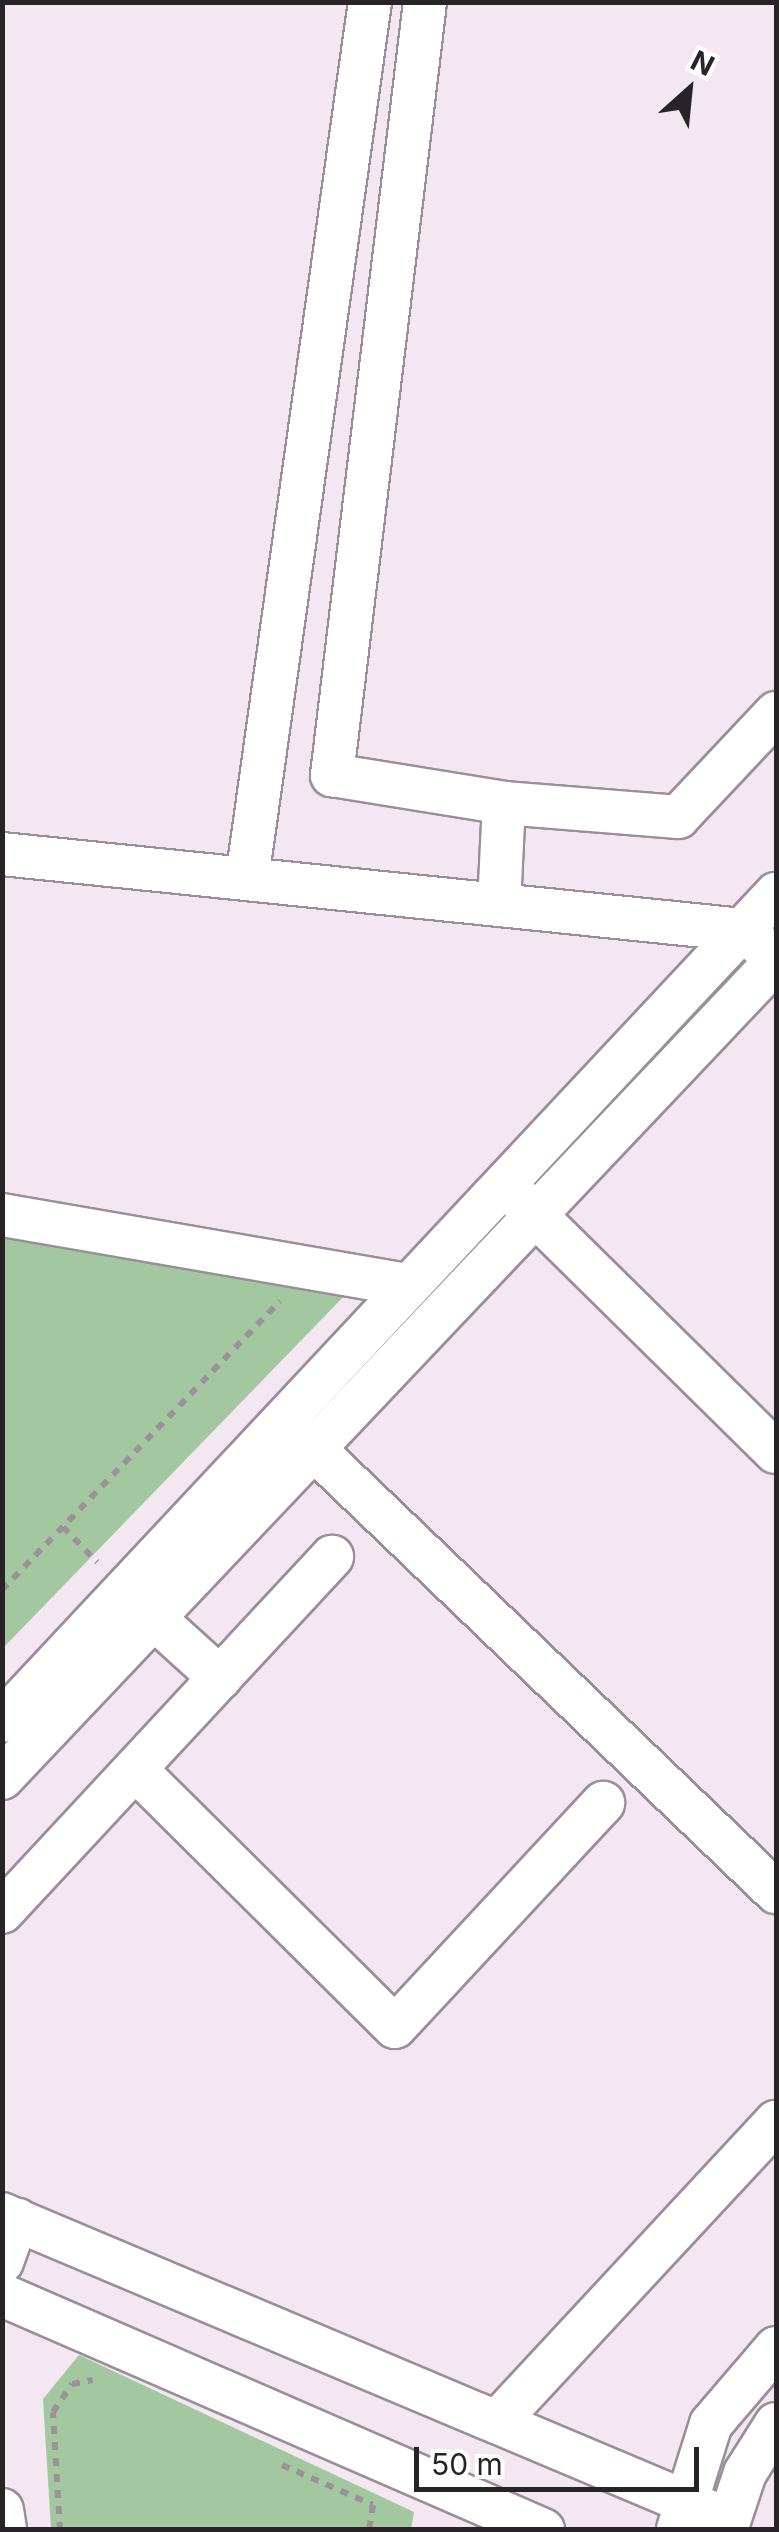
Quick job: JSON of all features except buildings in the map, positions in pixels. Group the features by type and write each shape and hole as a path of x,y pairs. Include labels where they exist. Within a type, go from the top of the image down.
{"street":[{"path":"247,879 370,2"},
{"path":"425,2 332,776 504,803 678,816 776,713"},
{"path":"499,905 504,803"},
{"path":"2,854 743,930 776,961 314,1450 2,1721"},
{"path":"2,1778 283,1420 776,894"},
{"path":"504,1184 776,1452"},
{"path":"2,1215 409,1285"},
{"path":"283,1420 776,1892"},
{"path":"2,1912 332,1558"},
{"path":"140,1605 220,1678"},
{"path":"135,1769 395,2027 603,1803"},
{"path":"497,2422 776,2122"},
{"path":"2,2262 10,2217 497,2422 682,2516 728,2524 744,2473 776,2424"},
{"path":"2,2295 471,2514 543,2530"},
{"path":"682,2516 711,2424 776,2348"},
{"path":"2,2510 5,2530"}],"path":[{"path":"2,1590 280,1300"},
{"path":"60,2530 53,2412 72,2384 90,2379 108,2387"},
{"path":"267,2458 373,2505 369,2530"}],"green space":[{"path":"3,1235 348,1292 3,1648"},
{"path":"79,2355 414,2512 411,2529 51,2529 43,2399"}]}
